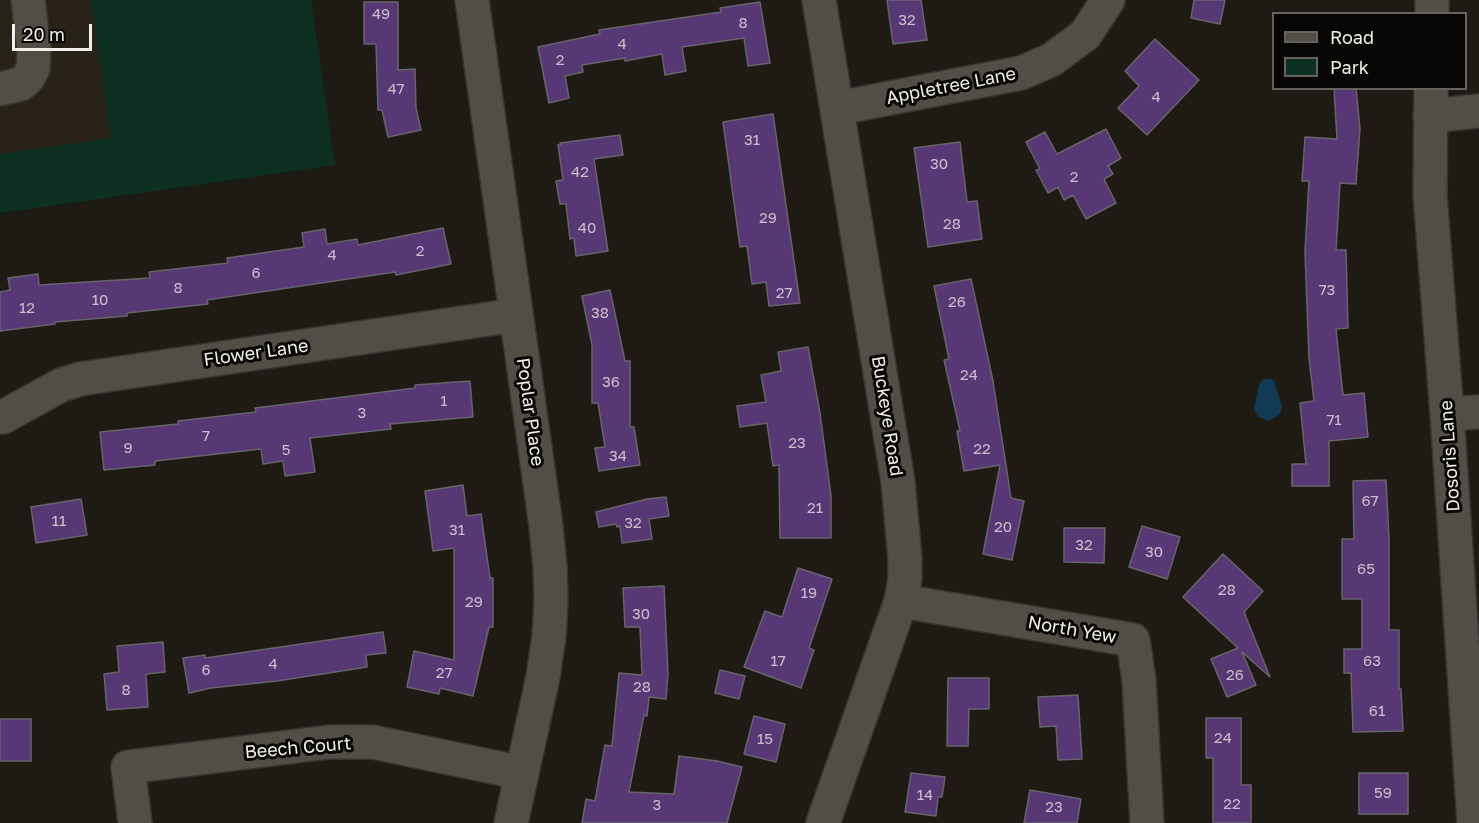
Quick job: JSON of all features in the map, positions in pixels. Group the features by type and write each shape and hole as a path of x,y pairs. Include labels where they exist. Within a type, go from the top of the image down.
{"street":[{"path":"0,89 21,84 33,69 34,49 27,0"},
{"name":"Poplar Place","path":"472,0 546,526 551,601 543,677 511,823"},
{"name":"Buckeye Road","path":"819,0 898,482 905,559 902,600 823,823"},
{"name":"Appletree Lane","path":"838,108 1021,73 1051,60 1084,35 1108,0"},
{"path":"1431,102 1479,111"},
{"name":"Dosoris Lane","path":"1431,102 1430,195 1463,413 1474,823"},
{"name":"Flower Lane","path":"3,417 61,385 80,379 516,315"},
{"name":"North Yew","path":"902,600 1132,640 1139,680 1147,823"},
{"name":"Beech Court","path":"135,823 128,767 329,742 373,742 522,773"}],"shaded area":[{"path":"0,0 91,0 111,138 0,154"}],"green space":[{"path":"91,0 311,0 335,165 0,213 0,154 111,138"}],"water":[{"path":"1264,379 1274,381 1282,406 1280,414 1269,421 1258,417 1254,409 1260,382"}],"building":[{"path":"887,0 921,0 927,40 893,44"},
{"path":"1194,0 1225,0 1220,24 1191,18"},
{"path":"364,2 398,2 398,70 415,69 416,108 421,130 388,137 382,110 378,110 376,44 364,44"},
{"path":"760,2 770,63 748,66 744,38 682,47 686,71 665,75 662,54 625,61 625,58 582,65 583,72 565,76 569,98 549,103 538,47 600,34 599,30 721,12 720,8"},
{"path":"1155,39 1199,80 1147,135 1118,108 1139,86 1125,71"},
{"path":"1334,90 1356,90 1360,129 1356,184 1340,183 1336,250 1346,250 1348,328 1336,329 1343,395 1364,393 1368,437 1329,441 1329,486 1292,486 1292,464 1306,464 1300,403 1314,401 1309,358 1305,252 1309,181 1302,181 1305,137 1337,139"},
{"path":"773,114 800,303 769,306 766,282 752,284 747,246 740,247 723,122"},
{"path":"1106,129 1121,158 1108,166 1113,174 1104,179 1116,203 1086,219 1073,195 1064,200 1058,187 1048,193 1036,170 1040,169 1026,142 1045,132 1057,154"},
{"path":"620,135 623,155 594,159 608,251 576,256 574,238 570,239 566,204 560,204 556,181 563,180 558,145"},
{"path":"960,142 967,202 977,201 982,239 928,247 914,148"},
{"path":"443,228 451,264 396,275 395,272 207,300 208,304 127,313 127,316 55,322 55,324 0,331 0,292 10,290 8,278 38,274 39,285 150,278 149,272 228,263 227,258 304,247 302,233 325,229 327,244 357,239 358,245"},
{"path":"971,279 993,381 1011,498 1024,501 1012,560 983,554 1000,465 964,471 957,431 960,431 944,360 949,359 934,286"},
{"path":"610,290 625,361 630,361 630,427 634,427 640,465 599,471 595,448 605,447 598,403 592,403 592,345 582,296"},
{"path":"808,347 831,496 831,538 780,538 779,465 773,466 767,423 740,427 737,406 766,402 761,375 781,371 778,352"},
{"path":"470,381 473,417 390,424 391,429 310,438 315,472 285,476 283,461 263,464 261,449 155,461 155,465 104,470 100,432 178,424 178,421 256,412 255,408 415,388 415,385"},
{"path":"1386,480 1389,539 1389,630 1399,630 1399,689 1401,689 1403,731 1353,732 1351,673 1344,673 1344,649 1362,649 1362,599 1342,599 1342,539 1354,539 1353,481"},
{"path":"463,485 467,516 481,514 490,578 493,578 493,627 489,627 473,696 440,688 439,694 407,687 414,651 454,660 454,548 433,551 425,491"},
{"path":"666,497 669,516 649,519 652,539 622,543 620,526 617,527 616,524 599,527 596,512 647,499"},
{"path":"81,499 87,535 36,543 31,507"},
{"path":"1142,526 1180,537 1167,579 1129,567"},
{"path":"1064,528 1105,528 1104,563 1064,562"},
{"path":"1223,554 1263,591 1244,612 1270,677 1242,652 1256,685 1227,697 1211,659 1238,648 1183,597"},
{"path":"798,568 832,579 809,648 814,650 801,688 744,667 765,611 782,617"},
{"path":"664,586 668,674 666,699 649,697 647,716 644,715 629,792 674,794 679,756 742,767 727,823 582,823 586,799 595,801 605,745 612,746 619,673 642,675 640,627 625,627 623,588"},
{"path":"383,632 386,653 366,655 367,667 189,693 183,658 205,655 205,658"},
{"path":"163,642 165,672 146,674 148,707 107,710 104,674 119,672 117,646"},
{"path":"720,670 745,676 739,699 715,693"},
{"path":"948,678 989,678 989,709 969,709 968,746 947,746"},
{"path":"1078,695 1082,759 1058,760 1056,726 1040,727 1038,697"},
{"path":"754,716 785,724 776,762 744,754"},
{"path":"1206,718 1241,718 1241,785 1251,785 1251,823 1213,823 1213,758 1206,758"},
{"path":"0,719 31,719 31,761 0,761"},
{"path":"911,773 945,777 942,797 938,797 936,816 905,812"},
{"path":"1359,773 1408,773 1408,814 1359,814"},
{"path":"1030,790 1081,799 1077,823 1024,823"}]}
